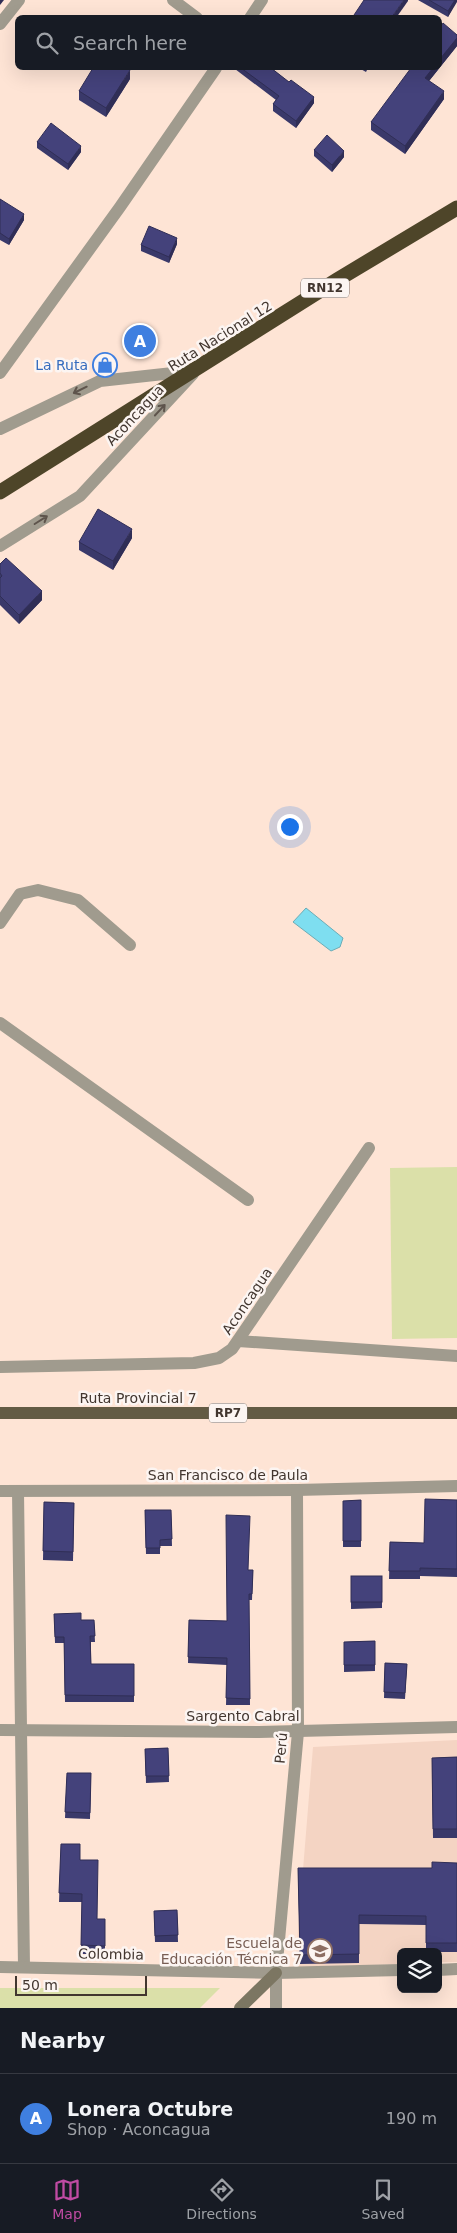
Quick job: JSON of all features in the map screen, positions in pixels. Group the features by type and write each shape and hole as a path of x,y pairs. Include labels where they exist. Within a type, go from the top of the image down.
{"highway":[{"name":"Ruta Nacional 12","path":"0,492 196,371 337,280 457,208"}],"main road":[{"name":"Ruta Provincial 7","path":"0,1413 457,1413"},
{"path":"240,2008 276,1973"}],"street":[{"path":"0,24 19,0"},
{"path":"173,0 193,15"},
{"path":"252,15 262,0"},
{"path":"0,373 120,208 215,70"},
{"name":"Aconcagua","path":"0,429 100,381 196,371"},
{"name":"Aconcagua","path":"0,546 80,496 196,371"},
{"path":"0,923 20,894 38,890 78,900 130,945"},
{"path":"0,1024 248,1200"},
{"name":"Aconcagua","path":"0,1367 194,1363 219,1358 232,1349 238,1341 369,1148"},
{"path":"238,1341 457,1356"},
{"name":"San Francisco de Paula","path":"0,1490 297,1490 457,1486"},
{"name":"Perú","path":"276,2008 276,1973 298,1732 297,1490"},
{"path":"18,1491 24,1967"},
{"name":"Sargento Cabral","path":"0,1730 298,1732 457,1727"},
{"name":"Colombia","path":"0,1967 276,1973 397,1970"},
{"path":"442,1970 457,1969"}],"shaded area":[{"path":"457,1740 457,1962 442,1962 442,1948 397,1948 397,1964 295,1968 313,1747"}],"green space":[{"path":"457,1167 457,1338 392,1339 390,1168"},
{"path":"0,1988 220,1988 200,2008 0,2008"}],"water":[{"path":"306,908 343,938 340,947 331,951 293,922"}],"building":[{"path":"364,0 404,0 393,15 354,15"},
{"path":"429,0 455,0 448,11"},
{"path":"443,23 457,35 457,38 442,57"},
{"path":"92,70 130,70 106,108 79,91"},
{"path":"244,70 274,70 314,97 296,121 273,104 279,96"},
{"path":"410,70 431,70 425,78 444,91 405,146 371,122"},
{"path":"51,123 81,146 68,164 37,142"},
{"path":"327,135 344,151 332,165 314,150"},
{"path":"0,199 24,214 9,239 0,233"},
{"path":"149,226 177,238 169,257 141,245"},
{"path":"98,509 132,529 113,561 79,542"},
{"path":"6,558 42,591 19,615 0,596 0,578 2,576 0,564"},
{"path":"425,1499 457,1500 457,1569 420,1568 420,1571 389,1571 390,1542 424,1543"},
{"path":"361,1500 361,1541 343,1541 343,1501"},
{"path":"44,1502 74,1503 73,1552 43,1551"},
{"path":"145,1510 171,1510 172,1539 160,1540 160,1548 146,1548"},
{"path":"226,1515 250,1516 248,1570 253,1570 252,1594 249,1594 250,1699 226,1698 227,1658 188,1657 189,1620 227,1621"},
{"path":"351,1576 382,1576 382,1602 351,1602"},
{"path":"81,1613 81,1620 94,1620 95,1636 90,1636 91,1664 134,1664 134,1696 65,1695 64,1637 55,1637 54,1614"},
{"path":"375,1641 375,1665 344,1665 344,1642"},
{"path":"385,1663 407,1664 405,1693 384,1692"},
{"path":"168,1748 169,1776 146,1776 145,1749"},
{"path":"457,1757 457,1829 433,1829 432,1758"},
{"path":"67,1773 91,1773 90,1813 65,1812"},
{"path":"61,1844 80,1844 80,1860 98,1860 97,1919 105,1919 105,1946 81,1945 82,1894 59,1893"},
{"path":"432,1862 457,1863 457,1943 426,1943 426,1916 359,1915 359,1954 300,1955 298,1868 432,1868"},
{"path":"177,1910 178,1935 155,1936 154,1911"}],"place":[{"name":"Lonera Octubre","path":"140,341"},
{"name":"La Ruta","path":"105,365"},
{"name":"Escuela de Educación Técnica 7","path":"320,1951"}]}
